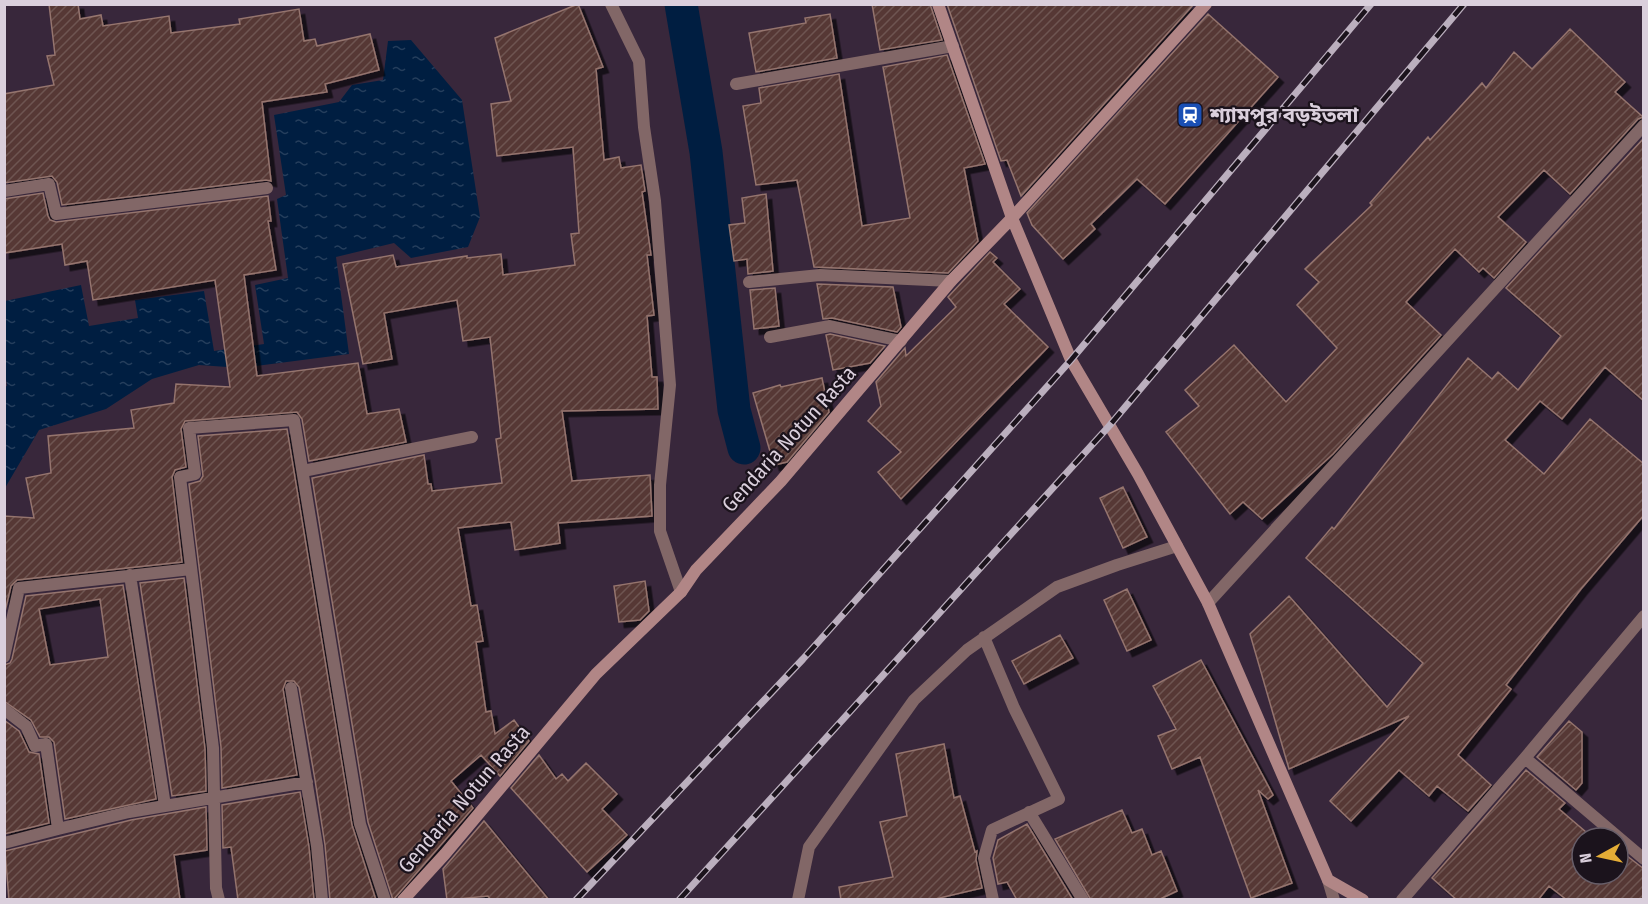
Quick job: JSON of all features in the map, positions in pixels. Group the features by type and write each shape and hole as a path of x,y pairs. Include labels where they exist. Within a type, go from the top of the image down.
{"main road":[{"path":"938,4 1012,218 1071,360 1138,474 1208,603 1328,880 1363,900"},
{"name":"Gendaria Notun Rasta","path":"403,900 445,854 596,674 681,592 696,570 781,481 951,281 1012,218 1206,4"}],"street":[{"path":"611,4 639,61 644,127 655,201 670,385 660,485 660,531 681,592"},
{"path":"736,84 952,46"},
{"path":"1208,603 1644,125"},
{"path":"4,191 50,184 56,214 267,188"},
{"path":"749,282 820,274 951,281"},
{"path":"770,337 831,326 901,341"},
{"path":"219,900 216,888 213,748 180,477 195,474 189,428 294,420 360,824 385,900"},
{"path":"303,471 472,437"},
{"path":"798,900 808,847 914,700 967,650 1057,587 1177,546"},
{"path":"4,657 19,588 191,568"},
{"path":"130,575 165,806"},
{"path":"1402,900 1644,616"},
{"path":"984,638 1014,708 1059,799 992,830 984,858 993,900"},
{"path":"291,688 307,782 322,900"},
{"path":"4,709 26,726 35,746 46,744 58,829"},
{"path":"1525,758 1644,859"},
{"path":"4,843 129,812 307,782"},
{"path":"1029,812 1083,900"},
{"path":"1328,880 1334,900"}],"water":[{"path":"411,40 462,100 480,217 468,247 411,258 394,243 336,257 349,354 241,368 199,365 152,379 106,409 39,430 5,488 4,387 7,386 4,365 5,301 81,285 89,326 138,318 135,300 204,291 214,351 264,344 255,285 288,278 277,199 286,195 274,115 339,102 352,85 383,80 388,41"}],"building":[{"path":"49,4 78,4 80,19 101,15 103,26 169,16 171,33 240,24 239,19 299,9 304,41 315,39 317,46 370,34 379,70 325,84 327,92 262,102 271,181 62,205 57,182 52,176 4,183 4,94 54,85 47,56 55,55"},
{"path":"578,4 603,67 596,69 604,160 619,157 621,168 641,165 645,191 642,192 651,255 647,255 654,315 647,316 652,377 657,377 658,409 562,411 572,481 650,475 652,516 558,523 560,543 515,550 511,522 458,528 471,606 477,605 483,641 476,642 486,712 491,711 495,734 514,720 529,741 500,776 481,755 451,781 473,808 393,900 368,822 312,478 424,455 428,484 431,484 432,491 502,483 496,439 501,438 490,337 463,341 457,300 384,313 392,359 363,364 343,264 393,255 396,267 467,256 467,258 501,254 503,275 575,265 571,234 579,233 573,147 497,156 491,104 511,101 495,38"},
{"path":"872,4 930,4 942,40 880,50"},
{"path":"947,4 1194,4 1021,196 1007,160 1001,161"},
{"path":"830,14 837,58 756,72 749,33 806,23 805,18"},
{"path":"1208,14 1278,77 1165,204 1137,179 1091,224 1095,229 1063,259 1032,225 1027,213"},
{"path":"1570,29 1625,82 1615,92 1643,117 1638,119 1570,194 1544,170 1498,217 1526,242 1494,278 1483,268 1479,272 1455,249 1406,302 1441,335 1333,454 1262,519 1243,502 1230,514 1166,432 1199,406 1185,390 1234,345 1286,402 1337,348 1297,305 1319,282 1305,269 1372,205 1370,203 1428,137 1430,140 1482,83 1486,88 1514,52 1532,69"},
{"path":"947,55 985,164 964,168 978,241 948,273 814,267 797,180 756,185 743,106 761,103 759,88 839,74 862,226 910,218 883,67"},
{"path":"1644,138 1644,401 1605,367 1562,419 1540,401 1505,440 1544,474 1590,419 1644,464 1644,515 1581,589 1506,685 1511,689 1458,755 1491,785 1468,811 1437,786 1429,796 1399,770 1351,821 1330,801 1409,716 1289,769 1250,634 1289,596 1387,707 1423,663 1306,558 1332,527 1334,529 1468,358 1492,379 1498,372 1518,390 1561,336 1506,288"},
{"path":"43,193 48,216 50,220 56,222 268,196 271,221 268,221 276,270 244,275 257,376 358,363 367,414 399,409 406,442 309,461 302,419 297,412 185,421 181,429 186,467 175,470 172,477 182,562 17,580 11,586 4,616 4,516 34,518 26,478 51,473 48,436 134,428 131,410 174,403 176,384 230,387 215,280 93,300 87,261 65,265 62,244 4,253 4,199"},
{"path":"766,194 773,271 748,274 747,259 734,261 729,225 745,223 742,198"},
{"path":"990,252 997,258 993,262 1020,289 1004,304 1048,347 901,499 878,472 901,452 868,421 881,406 876,382 905,348 906,356 956,307 948,297"},
{"path":"817,284 893,287 901,327 897,332 832,318 823,319"},
{"path":"775,288 779,326 754,329 750,290"},
{"path":"826,335 885,346 870,363 833,370"},
{"path":"822,378 829,412 787,462 774,465 753,393 780,385 781,387"},
{"path":"287,429 352,825 376,900 330,900 325,845 315,780 299,687 294,681 286,681 283,689 297,775 222,788 221,747 189,484 200,481 203,476 198,436"},
{"path":"1123,487 1147,537 1123,548 1100,498"},
{"path":"184,578 205,749 206,791 172,796 140,583"},
{"path":"645,581 649,611 640,620 619,622 614,586"},
{"path":"123,585 156,799 65,819 54,742 49,737 40,737 31,720 4,701 4,665 10,663 12,659 26,596","holes":["100,599 108,657 50,665 39,609"]},
{"path":"1127,589 1151,640 1127,651 1104,600"},
{"path":"1060,635 1073,658 1024,684 1012,661"},
{"path":"1201,660 1273,795 1268,799 1258,790 1292,883 1251,898 1200,757 1172,769 1158,736 1176,729 1153,686"},
{"path":"4,720 19,731 29,752 39,754 49,823 4,834"},
{"path":"1569,721 1582,732 1582,783 1576,790 1537,757"},
{"path":"944,744 954,798 960,796 975,852 977,851 976,860 982,888 931,900 841,900 839,887 893,877 880,822 907,816 896,754"},
{"path":"539,755 556,779 562,774 568,781 586,763 617,794 602,809 627,835 587,872 511,788"},
{"path":"1526,770 1565,803 1559,809 1579,826 1570,826 1570,886 1630,886 1630,858 1644,869 1644,900 1567,900 1549,886 1538,900 1457,900 1432,878"},
{"path":"300,792 309,847 314,900 238,900 231,847 223,848 222,805"},
{"path":"206,807 207,850 174,855 180,900 9,900 5,851 131,820"},
{"path":"1122,810 1132,833 1142,829 1152,855 1161,851 1177,891 1158,900 1091,900 1055,839"},
{"path":"484,821 549,900 491,900 488,896 447,900 443,869"},
{"path":"1027,824 1073,900 1017,900 1007,882 998,884 993,858 998,840"}],"waterway":[{"path":"681,4 706,152 734,410 744,448"}],"railway":[{"path":"576,900 803,659 1071,360 1371,4"},
{"path":"679,900 1110,425 1464,4"}],"place":[{"name":"শ্যামপুর বড়ইতলা","path":"1190,115"}]}
